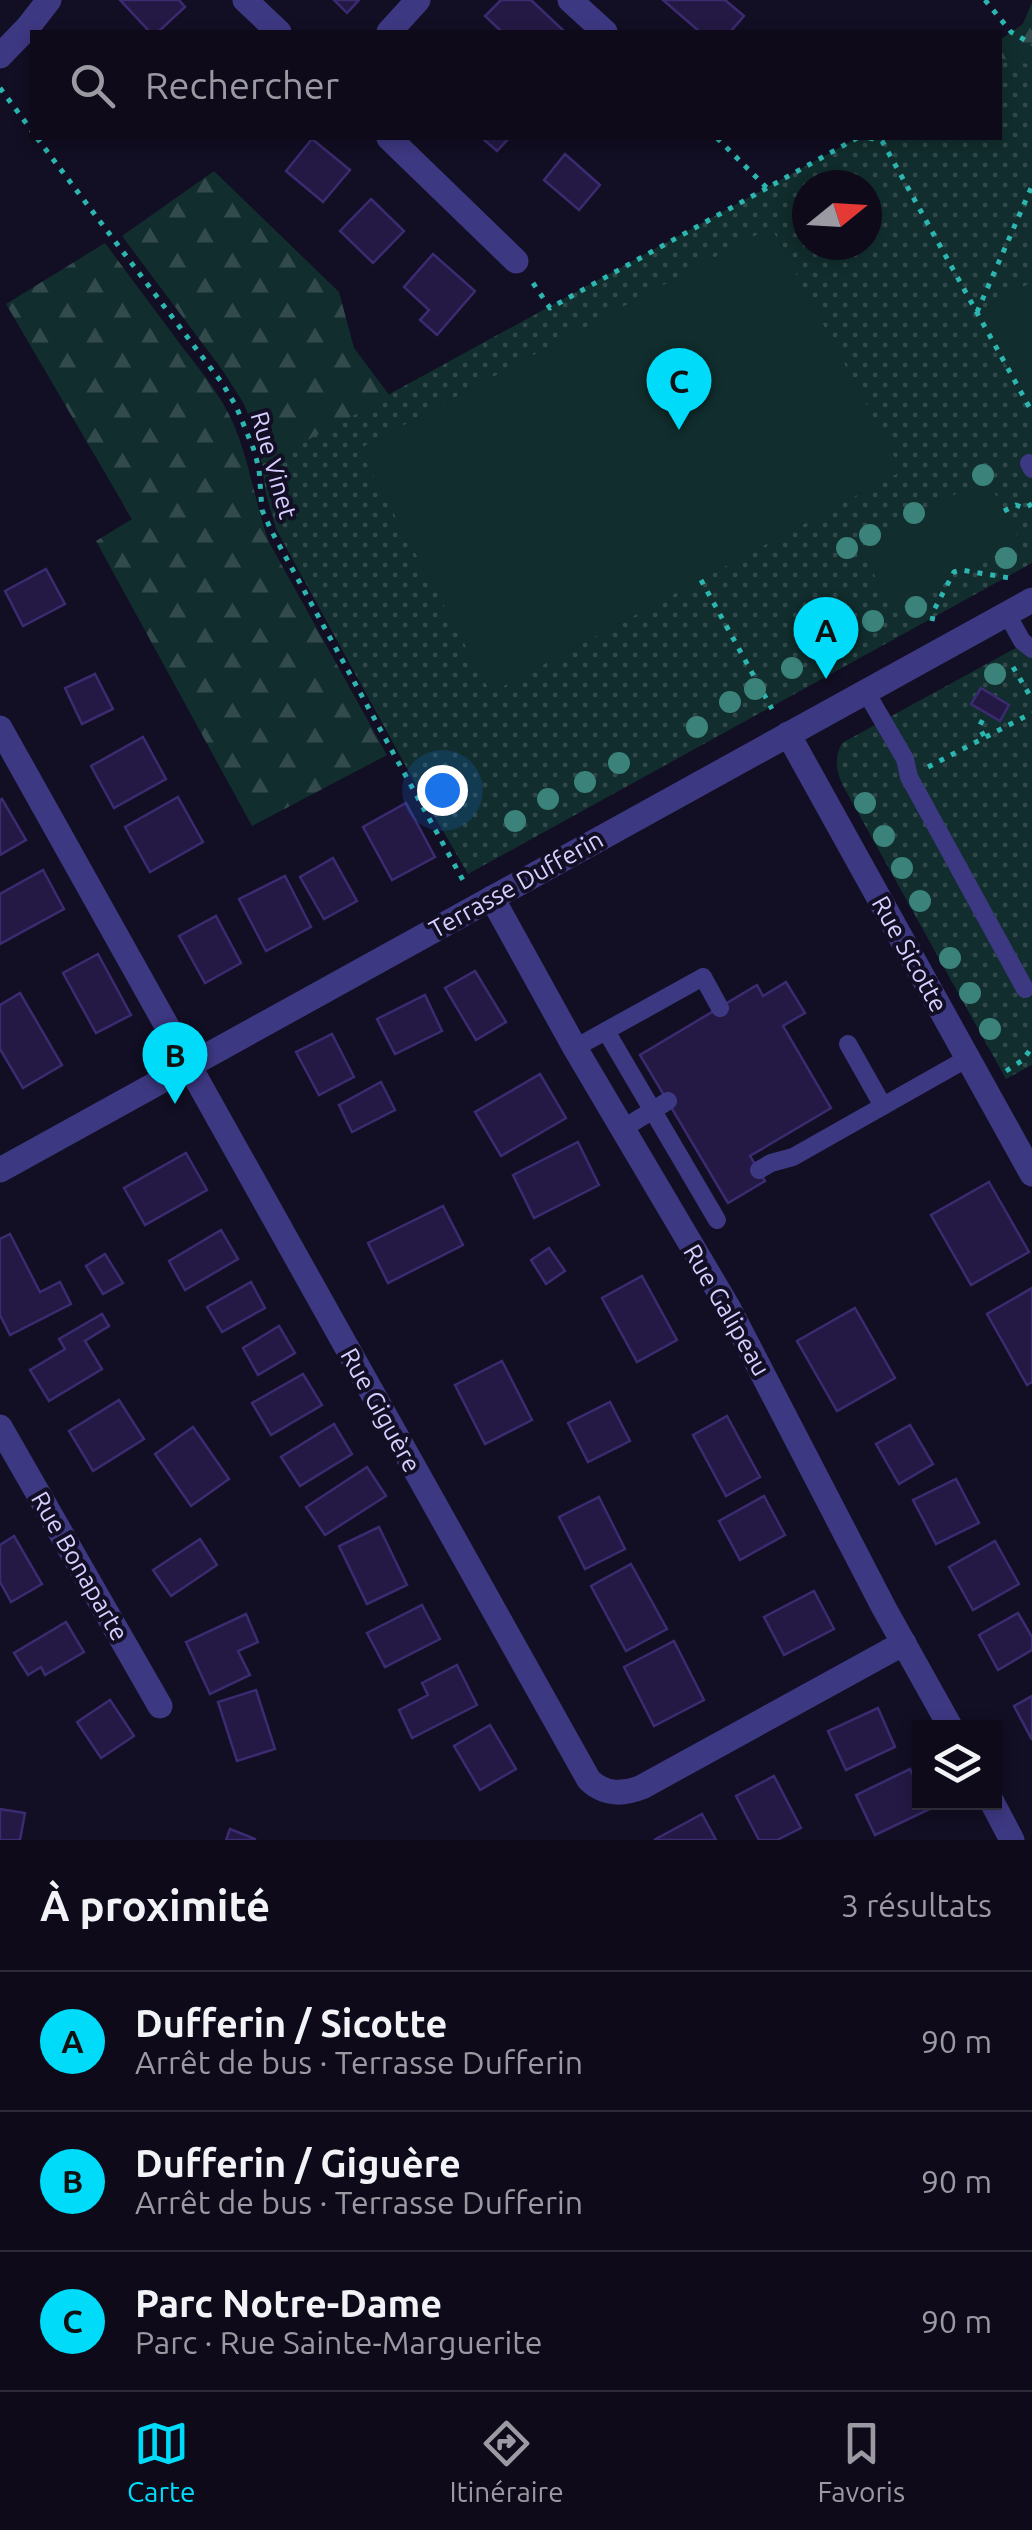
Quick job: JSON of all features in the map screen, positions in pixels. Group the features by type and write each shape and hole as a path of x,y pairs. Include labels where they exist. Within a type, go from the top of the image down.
{"street":[{"path":"0,56 49,0"},
{"path":"245,0 277,30"},
{"path":"391,30 418,0"},
{"path":"570,0 603,30"},
{"path":"391,140 516,261"},
{"name":"Terrasse Dufferin","path":"0,1170 1032,600"},
{"name":"Rue Giguère","path":"0,728 582,1771 597,1788 622,1793 642,1787 904,1644"},
{"name":"Rue Sicotte","path":"788,734 1032,1174"},
{"name":"Rue Galipeau","path":"492,898 741,1331 947,1720"},
{"name":"Rue Bonaparte","path":"0,1427 160,1706"},
{"path":"996,1810 1012,1840"}],"lane":[{"path":"1007,614 1022,641 1032,649"},
{"path":"866,692 1025,989"},
{"path":"575,1048 702,977 720,1008"},
{"path":"606,1031 660,1106 717,1220"},
{"path":"848,1044 883,1106"},
{"path":"759,1170 793,1157 968,1058"},
{"path":"622,1129 660,1106"}],"path":[{"path":"985,0 1011,32 1032,44"},
{"name":"Rue Vinet","path":"0,88 30,127"},
{"name":"Rue Vinet","path":"40,140 236,406 257,459 262,510 272,532 463,882"},
{"path":"718,140 767,188"},
{"path":"516,261 550,308 854,140"},
{"path":"878,140 882,141 1032,412"},
{"path":"978,312 1032,186"},
{"path":"1004,511 1032,504"},
{"path":"932,621 954,572 1010,578"},
{"path":"700,580 772,710"},
{"path":"1006,654 1032,700"},
{"path":"984,736 979,728 986,713"},
{"path":"926,768 1031,716"},
{"path":"1002,1073 1023,1060 1032,1046"}],"green space":[{"path":"1032,3 1032,563 468,874 276,529 262,464 792,174 792,260 882,260 882,170 799,170 853,140 1002,140 1002,39 1023,24"},
{"path":"1032,3 1032,65 1002,58 1002,39 1023,24"},
{"path":"214,171 339,292 354,348 390,396 262,464 244,404 122,236"},
{"path":"771,227 902,471 491,693 359,449"},
{"path":"105,243 224,405 240,439 269,542 387,755 252,826 96,541 132,519 6,304"},
{"path":"1032,282 1032,412 977,312"},
{"path":"986,477 1021,542 972,568 950,569 943,585 895,611 859,548"},
{"path":"1032,639 1032,1065 1006,1079 842,784 837,759 842,743"}],"building":[{"path":"120,0 179,0 185,7 160,30 148,30"},
{"path":"334,0 359,0 347,13"},
{"path":"501,0 531,0 563,30 500,30 485,16"},
{"path":"663,0 725,0 744,16 732,30 698,30"},
{"path":"311,140 350,170 323,202 286,171"},
{"path":"484,140 507,140 497,151"},
{"path":"565,154 600,185 579,210 544,180"},
{"path":"371,199 404,231 373,263 340,231"},
{"path":"433,254 475,291 437,335 420,320 429,310 404,287"},
{"path":"46,569 65,604 23,626 5,591"},
{"path":"95,674 113,709 82,724 65,688"},
{"path":"981,688 1009,705 1000,721 971,704"},
{"path":"143,737 166,779 114,808 91,766"},
{"path":"178,797 203,842 150,872 125,827"},
{"path":"0,800 26,840 0,855"},
{"path":"406,803 435,857 392,880 363,827"},
{"path":"333,858 357,901 324,919 300,877"},
{"path":"43,870 64,909 0,944 0,894"},
{"path":"285,876 311,927 266,951 239,899"},
{"path":"216,916 241,963 205,983 179,936"},
{"path":"98,954 131,1015 96,1033 63,973"},
{"path":"475,971 506,1022 476,1040 445,988"},
{"path":"786,982 805,1013 783,1026 831,1108 750,1156 765,1181 728,1203 640,1055 757,985 763,996"},
{"path":"20,993 62,1065 23,1088 0,1049 0,1005"},
{"path":"425,995 442,1031 395,1054 377,1019"},
{"path":"332,1034 354,1077 319,1095 296,1052"},
{"path":"540,1074 566,1118 501,1156 475,1112"},
{"path":"381,1082 395,1110 352,1132 339,1105"},
{"path":"578,1142 599,1185 534,1218 513,1175"},
{"path":"186,1153 207,1190 145,1225 124,1188"},
{"path":"989,1182 1029,1252 971,1285 931,1215"},
{"path":"443,1206 463,1245 388,1283 368,1243"},
{"path":"221,1230 238,1259 185,1290 169,1261"},
{"path":"10,1234 40,1292 60,1282 71,1304 10,1335 0,1315 0,1239"},
{"path":"549,1248 565,1271 546,1284 531,1260"},
{"path":"105,1254 123,1283 103,1294 86,1266"},
{"path":"642,1276 677,1340 637,1362 602,1298"},
{"path":"251,1282 265,1308 222,1332 207,1307"},
{"path":"1032,1288 1032,1382 1027,1385 987,1314"},
{"path":"855,1308 895,1378 837,1411 797,1341"},
{"path":"102,1314 109,1326 85,1341 102,1369 49,1401 30,1370 65,1349 59,1339"},
{"path":"279,1326 295,1353 258,1375 243,1348"},
{"path":"502,1361 532,1420 485,1444 455,1385"},
{"path":"303,1374 322,1405 271,1435 252,1403"},
{"path":"119,1400 144,1439 93,1471 69,1431"},
{"path":"610,1402 630,1441 588,1462 568,1423"},
{"path":"727,1416 760,1477 726,1496 693,1435"},
{"path":"334,1424 352,1454 300,1486 281,1457"},
{"path":"910,1425 933,1464 899,1484 876,1444"},
{"path":"193,1427 229,1479 191,1506 155,1454"},
{"path":"367,1467 386,1496 325,1535 306,1507"},
{"path":"956,1479 979,1523 936,1544 913,1500"},
{"path":"764,1496 785,1535 740,1560 719,1521"},
{"path":"599,1497 625,1549 585,1569 559,1517"},
{"path":"379,1527 407,1585 367,1604 339,1546"},
{"path":"14,1536 42,1584 11,1602 0,1582 0,1545"},
{"path":"200,1539 217,1565 171,1596 153,1570"},
{"path":"995,1541 1019,1584 973,1610 949,1567"},
{"path":"631,1564 667,1629 626,1651 591,1586"},
{"path":"814,1591 834,1629 784,1655 764,1617"},
{"path":"422,1605 440,1639 385,1667 367,1633"},
{"path":"1018,1613 1032,1637 1032,1650 998,1670 979,1635"},
{"path":"246,1614 258,1642 238,1651 250,1675 210,1694 186,1642"},
{"path":"66,1622 84,1652 45,1675 41,1667 28,1675 14,1653"},
{"path":"674,1641 704,1700 654,1726 624,1667"},
{"path":"457,1665 477,1705 412,1738 399,1710 428,1695 422,1683"},
{"path":"256,1690 275,1749 237,1761 218,1702"},
{"path":"1032,1696 1032,1740 1014,1706"},
{"path":"110,1700 134,1736 101,1758 77,1722"},
{"path":"878,1708 895,1747 846,1770 828,1731"},
{"path":"490,1725 516,1769 480,1790 454,1746"},
{"path":"910,1769 912,1810 928,1810 875,1835 856,1795"},
{"path":"774,1776 801,1828 777,1840 759,1840 736,1796"},
{"path":"0,1809 25,1813 20,1840 0,1840"},
{"path":"702,1814 716,1840 654,1840"},
{"path":"230,1829 255,1839 255,1840 226,1840"}],"place":[{"name":"Parc Notre-Dame","path":"679,430"},
{"name":"Dufferin / Sicotte","path":"826,679"},
{"name":"Dufferin / Giguère","path":"175,1104"}]}
